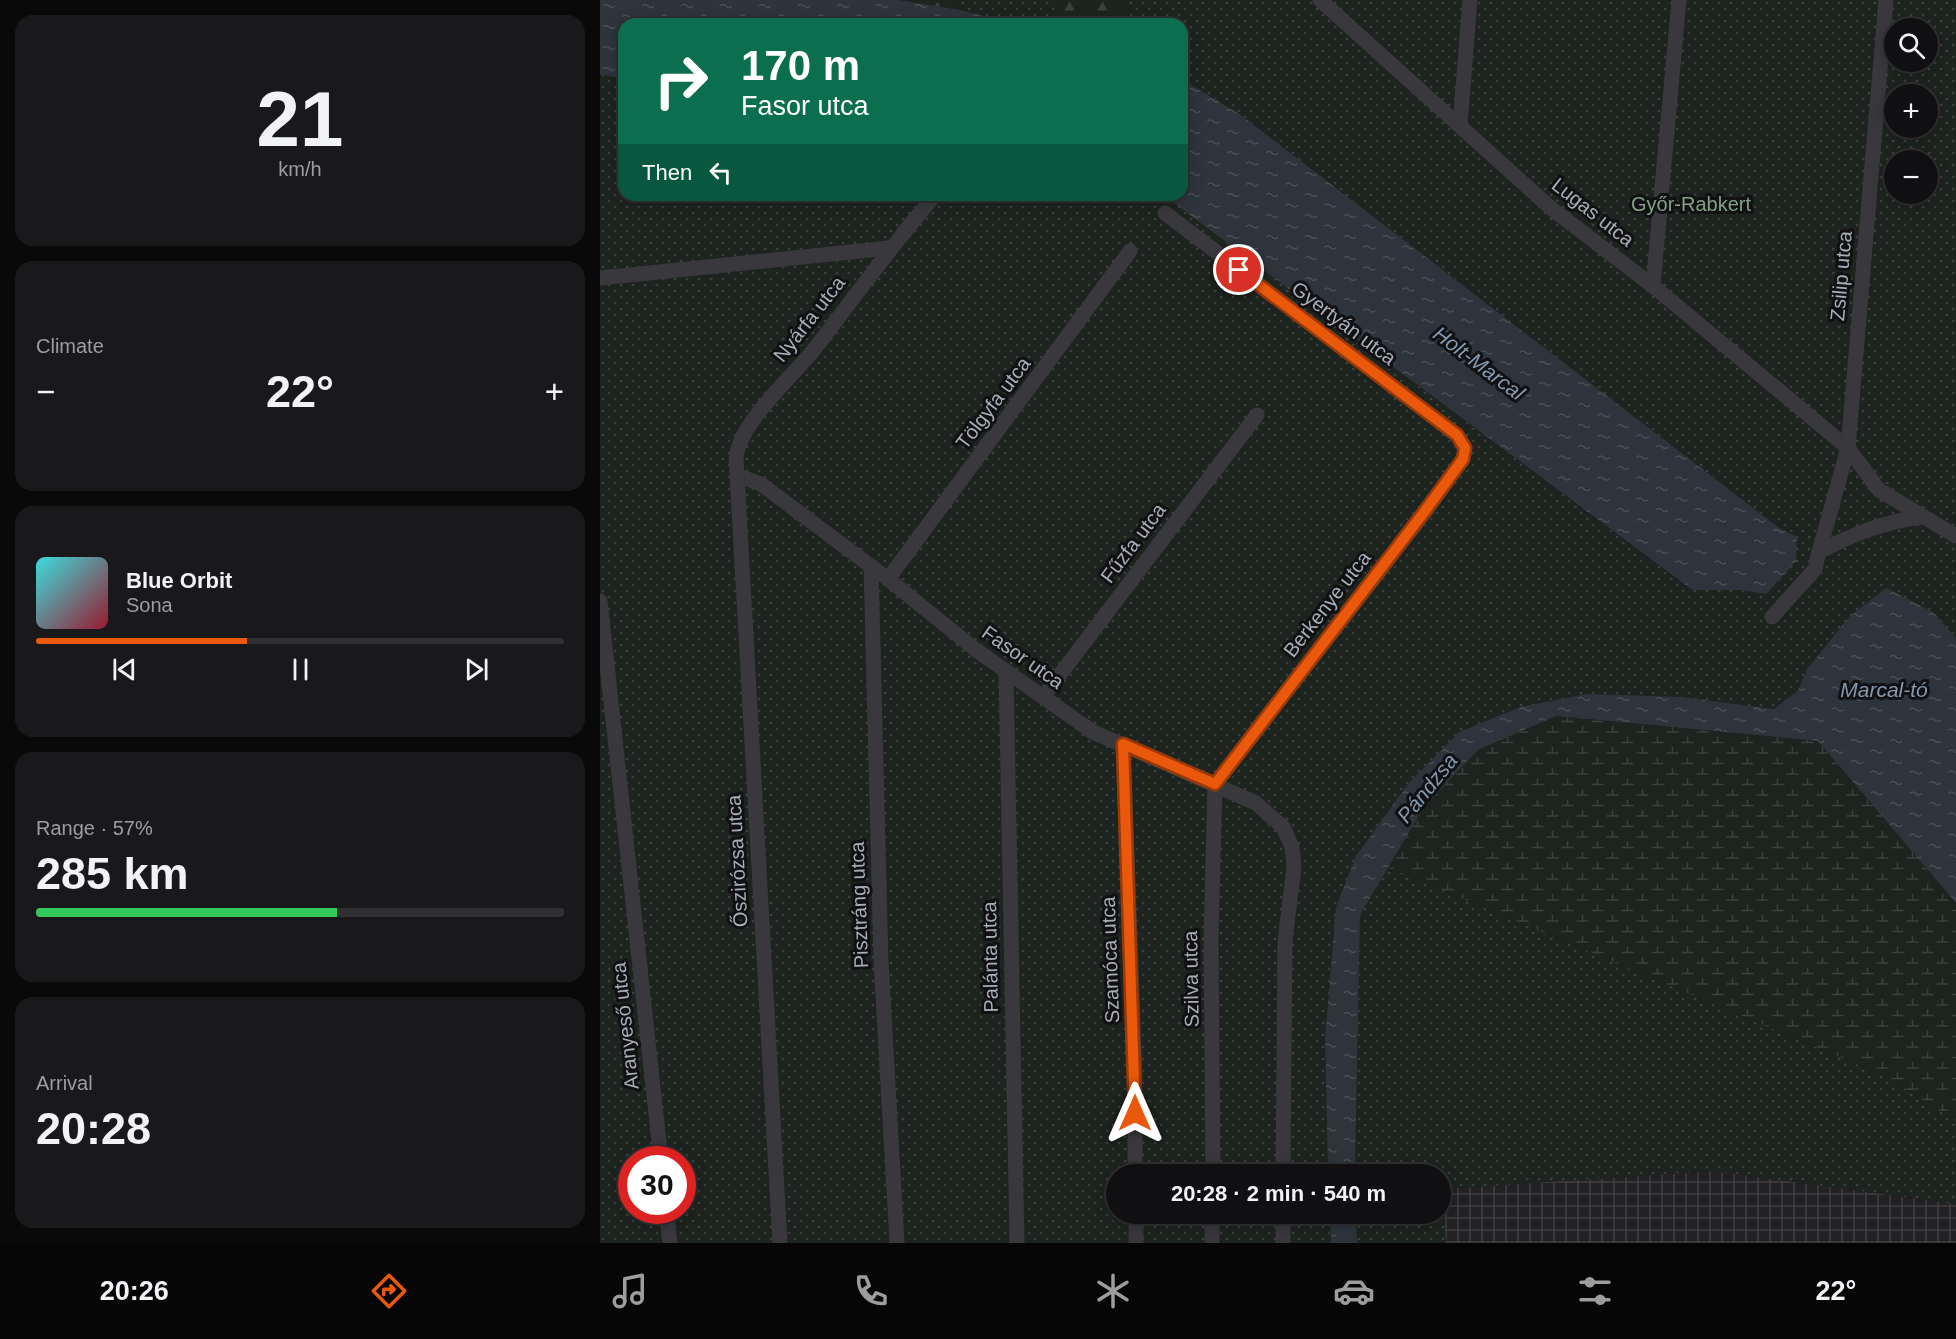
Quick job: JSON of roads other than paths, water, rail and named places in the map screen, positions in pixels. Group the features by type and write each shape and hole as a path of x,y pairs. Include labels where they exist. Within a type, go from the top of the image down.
{"street":[{"name":"Lugas utca","path":"1320,0 1552,208 1653,286 1848,448 1879,490 1923,517"},
{"path":"1460,125 1470,0"},
{"path":"1653,286 1679,0"},
{"name":"Zsilip utca","path":"1819,552 1848,448 1886,0"},
{"name":"Nyárfa utca","path":"739,476 738,444 747,429 815,348 889,248 930,201"},
{"name":"Gyertyán utca","path":"1165,213 1457,435 1465,448"},
{"path":"600,278 889,248"},
{"name":"Tölgyfa utca","path":"888,579 1130,251"},
{"name":"Fűzfa utca","path":"1043,697 1257,415"},
{"name":"Berkenye utca","path":"1215,784 1425,511 1463,459 1465,448"},
{"name":"Fasor utca","path":"739,476 761,484 1006,671 1094,732 1256,803 1283,827 1292,848 1294,867 1285,941 1283,1164"},
{"name":"Őszirózsa utca","path":"739,476 749,697 780,1243"},
{"path":"1772,617 1815,569 1819,552 1863,530 1888,521 1923,517 1956,536"},
{"name":"Pisztráng utca","path":"871,566 881,961 897,1243"},
{"name":"Aranyeső utca","path":"600,601 659,1146"},
{"name":"Palánta utca","path":"1006,671 1017,1243"},
{"name":"Szamóca utca","path":"1123,744 1135,1164"},
{"name":"Szilva utca","path":"1213,1164 1211,939 1215,784"},
{"path":"668,1224 670,1243"},
{"path":"1136,1224 1136,1243"},
{"path":"1212,1224 1212,1243"},
{"path":"1283,1224 1283,1243"}],"water":[{"path":"600,0 899,0 993,18 618,18 618,78 600,74"},
{"name":"Holt-Marcal","path":"1188,83 1241,115 1778,527 1797,537 1796,561 1766,594 1741,590 1692,590 1171,201 1188,201"},
{"path":"1886,588 1933,612 1956,638 1956,903 1818,741 1556,716 1478,750 1424,807 1360,915 1355,1164 1328,1164 1325,1039 1336,907 1356,856 1407,785 1459,732 1520,707 1587,694 1682,697 1774,709 1798,690 1807,669 1850,616"},
{"path":"1330,1224 1356,1224 1357,1243 1331,1243"}],"park label":[{"name":"Győr-Rabkert","path":"1691,204"}],"water label":[{"name":"Marcal-tó","path":"1884,689"},
{"name":"Pándzsa","path":"1427,788"}]}
